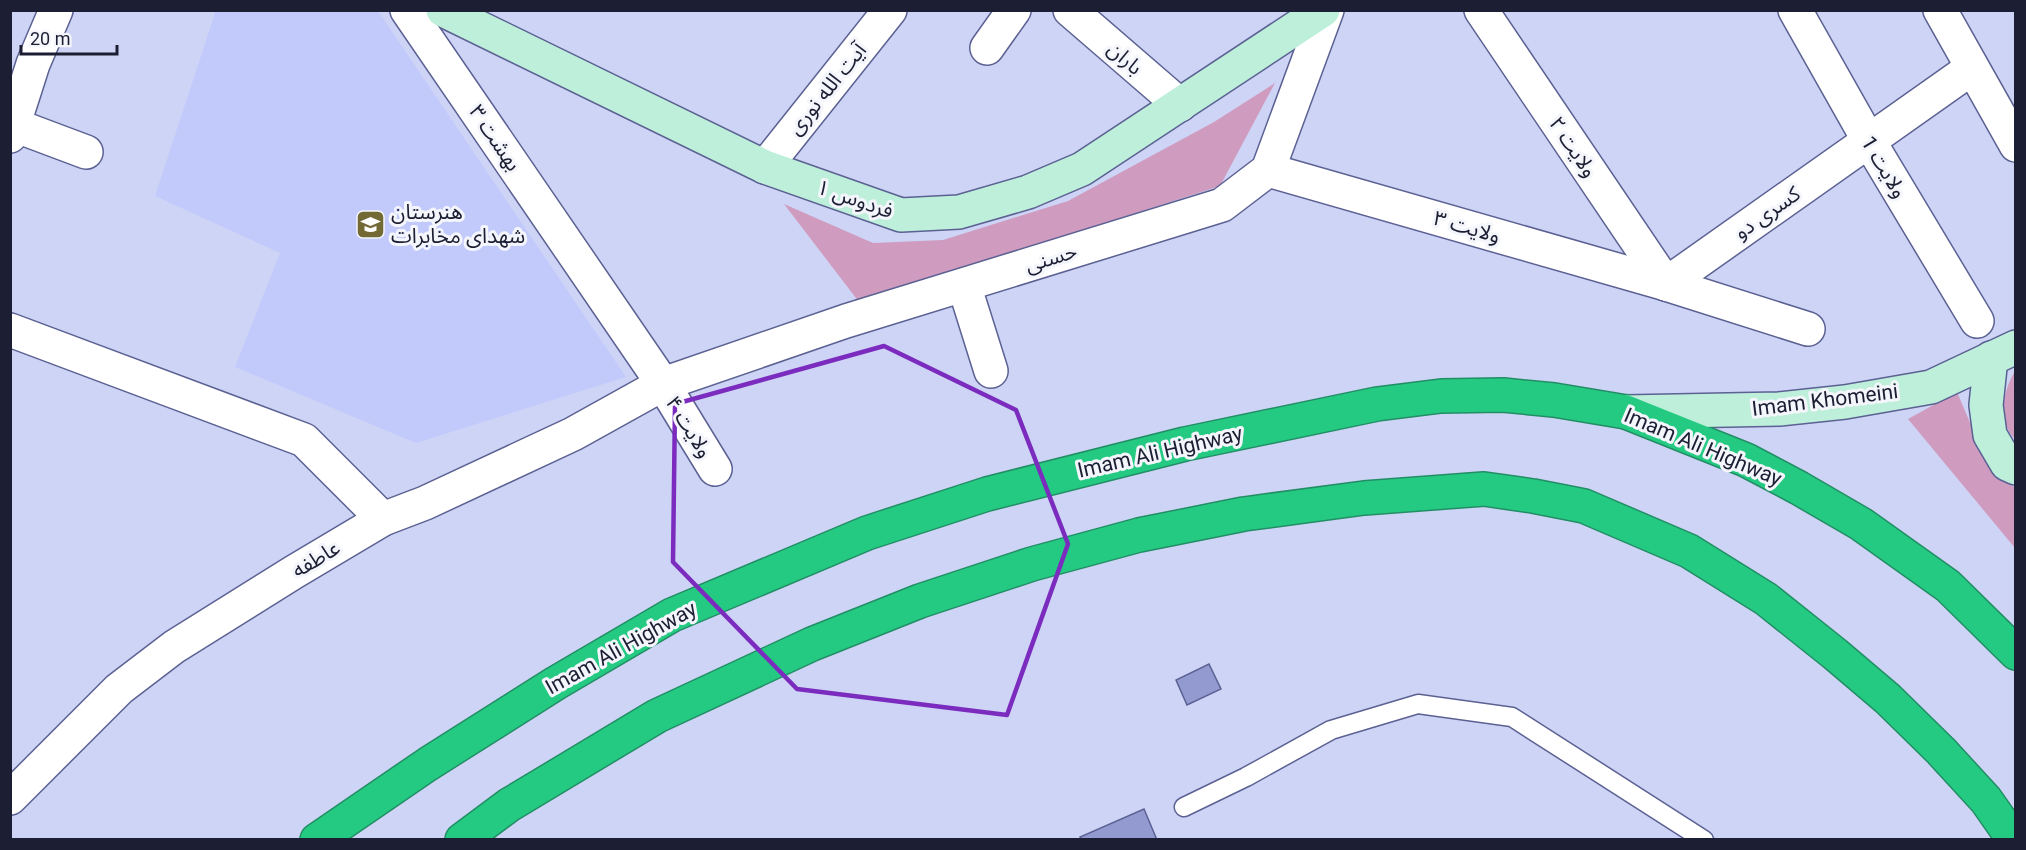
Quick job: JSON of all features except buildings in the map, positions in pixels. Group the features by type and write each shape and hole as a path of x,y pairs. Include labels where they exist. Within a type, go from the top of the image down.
{"highway":[{"name":"Imam Ali Highway","path":"317,840 428,764 672,615 878,529 987,494 1185,444 1377,404 1441,396 1503,395 1554,400 1626,412 1746,460 1861,524 1948,586 2016,653"},
{"path":"462,840 509,806 657,716 812,644 920,601 1032,564 1151,532 1244,514 1353,500 1484,489 1584,506 1689,551 1766,599 1888,699 1941,751 1978,792 2014,840"}],"street":[{"path":"56,10 33,64 18,87 12,130 86,152"},
{"name":"بهشت ۳","path":"408,10 663,384"},
{"name":"فردوس ۱","path":"443,10 765,167 901,215 959,212 1028,192 1082,169 1325,10"},
{"name":"آیت الله نوری","path":"765,167 890,10"},
{"path":"987,48 1014,10"},
{"path":"1268,170 1325,10"},
{"name":"ولایت ۲","path":"1481,10 1666,284"},
{"name":"ولایت 1","path":"1795,10 1869,141 1977,321"},
{"path":"1940,10 2016,145"},
{"name":"باران","path":"1081,14 1180,105"},
{"name":"کسری دو","path":"1666,284 1972,68"},
{"name":"حسنی","path":"663,384 846,321 1222,205 1268,170"},
{"name":"ولایت ۳","path":"1268,170 1666,284 1808,329"},
{"path":"964,285 991,370"},
{"path":"10,330 304,440 383,519"},
{"path":"2003,353 1986,405 1990,435 2007,464 2016,468"},
{"name":"Imam Khomeini","path":"1626,412 1779,409 1845,402 1931,387 2003,353"},
{"name":"ولایت ۴","path":"663,384 715,469"},
{"name":"عاطفه","path":"10,798 119,689 174,647 383,519 424,503 573,434 663,384"}],"lane":[{"path":"1184,807 1246,777 1331,730 1418,704 1512,717 1704,840"}],"highlighted area":[{"path":"884,346 1016,410 1068,544 1007,715 797,689 673,562 675,404"}],"shaded area":[{"name":"هنرستان شهدای مخابرات","path":"216,10 378,11 626,377 416,443 235,367 280,253 155,196"},
{"path":"1275,83 1220,186 859,302 784,204 873,243 943,240 1068,201 1214,122"},
{"path":"2015,371 2015,439 2006,424 2004,406 2007,387"},
{"path":"1957,392 1988,465 2015,488 2015,548 1908,419"}],"place":[{"name":"هنرستان شهدای مخابرات","path":"370,224"}]}
